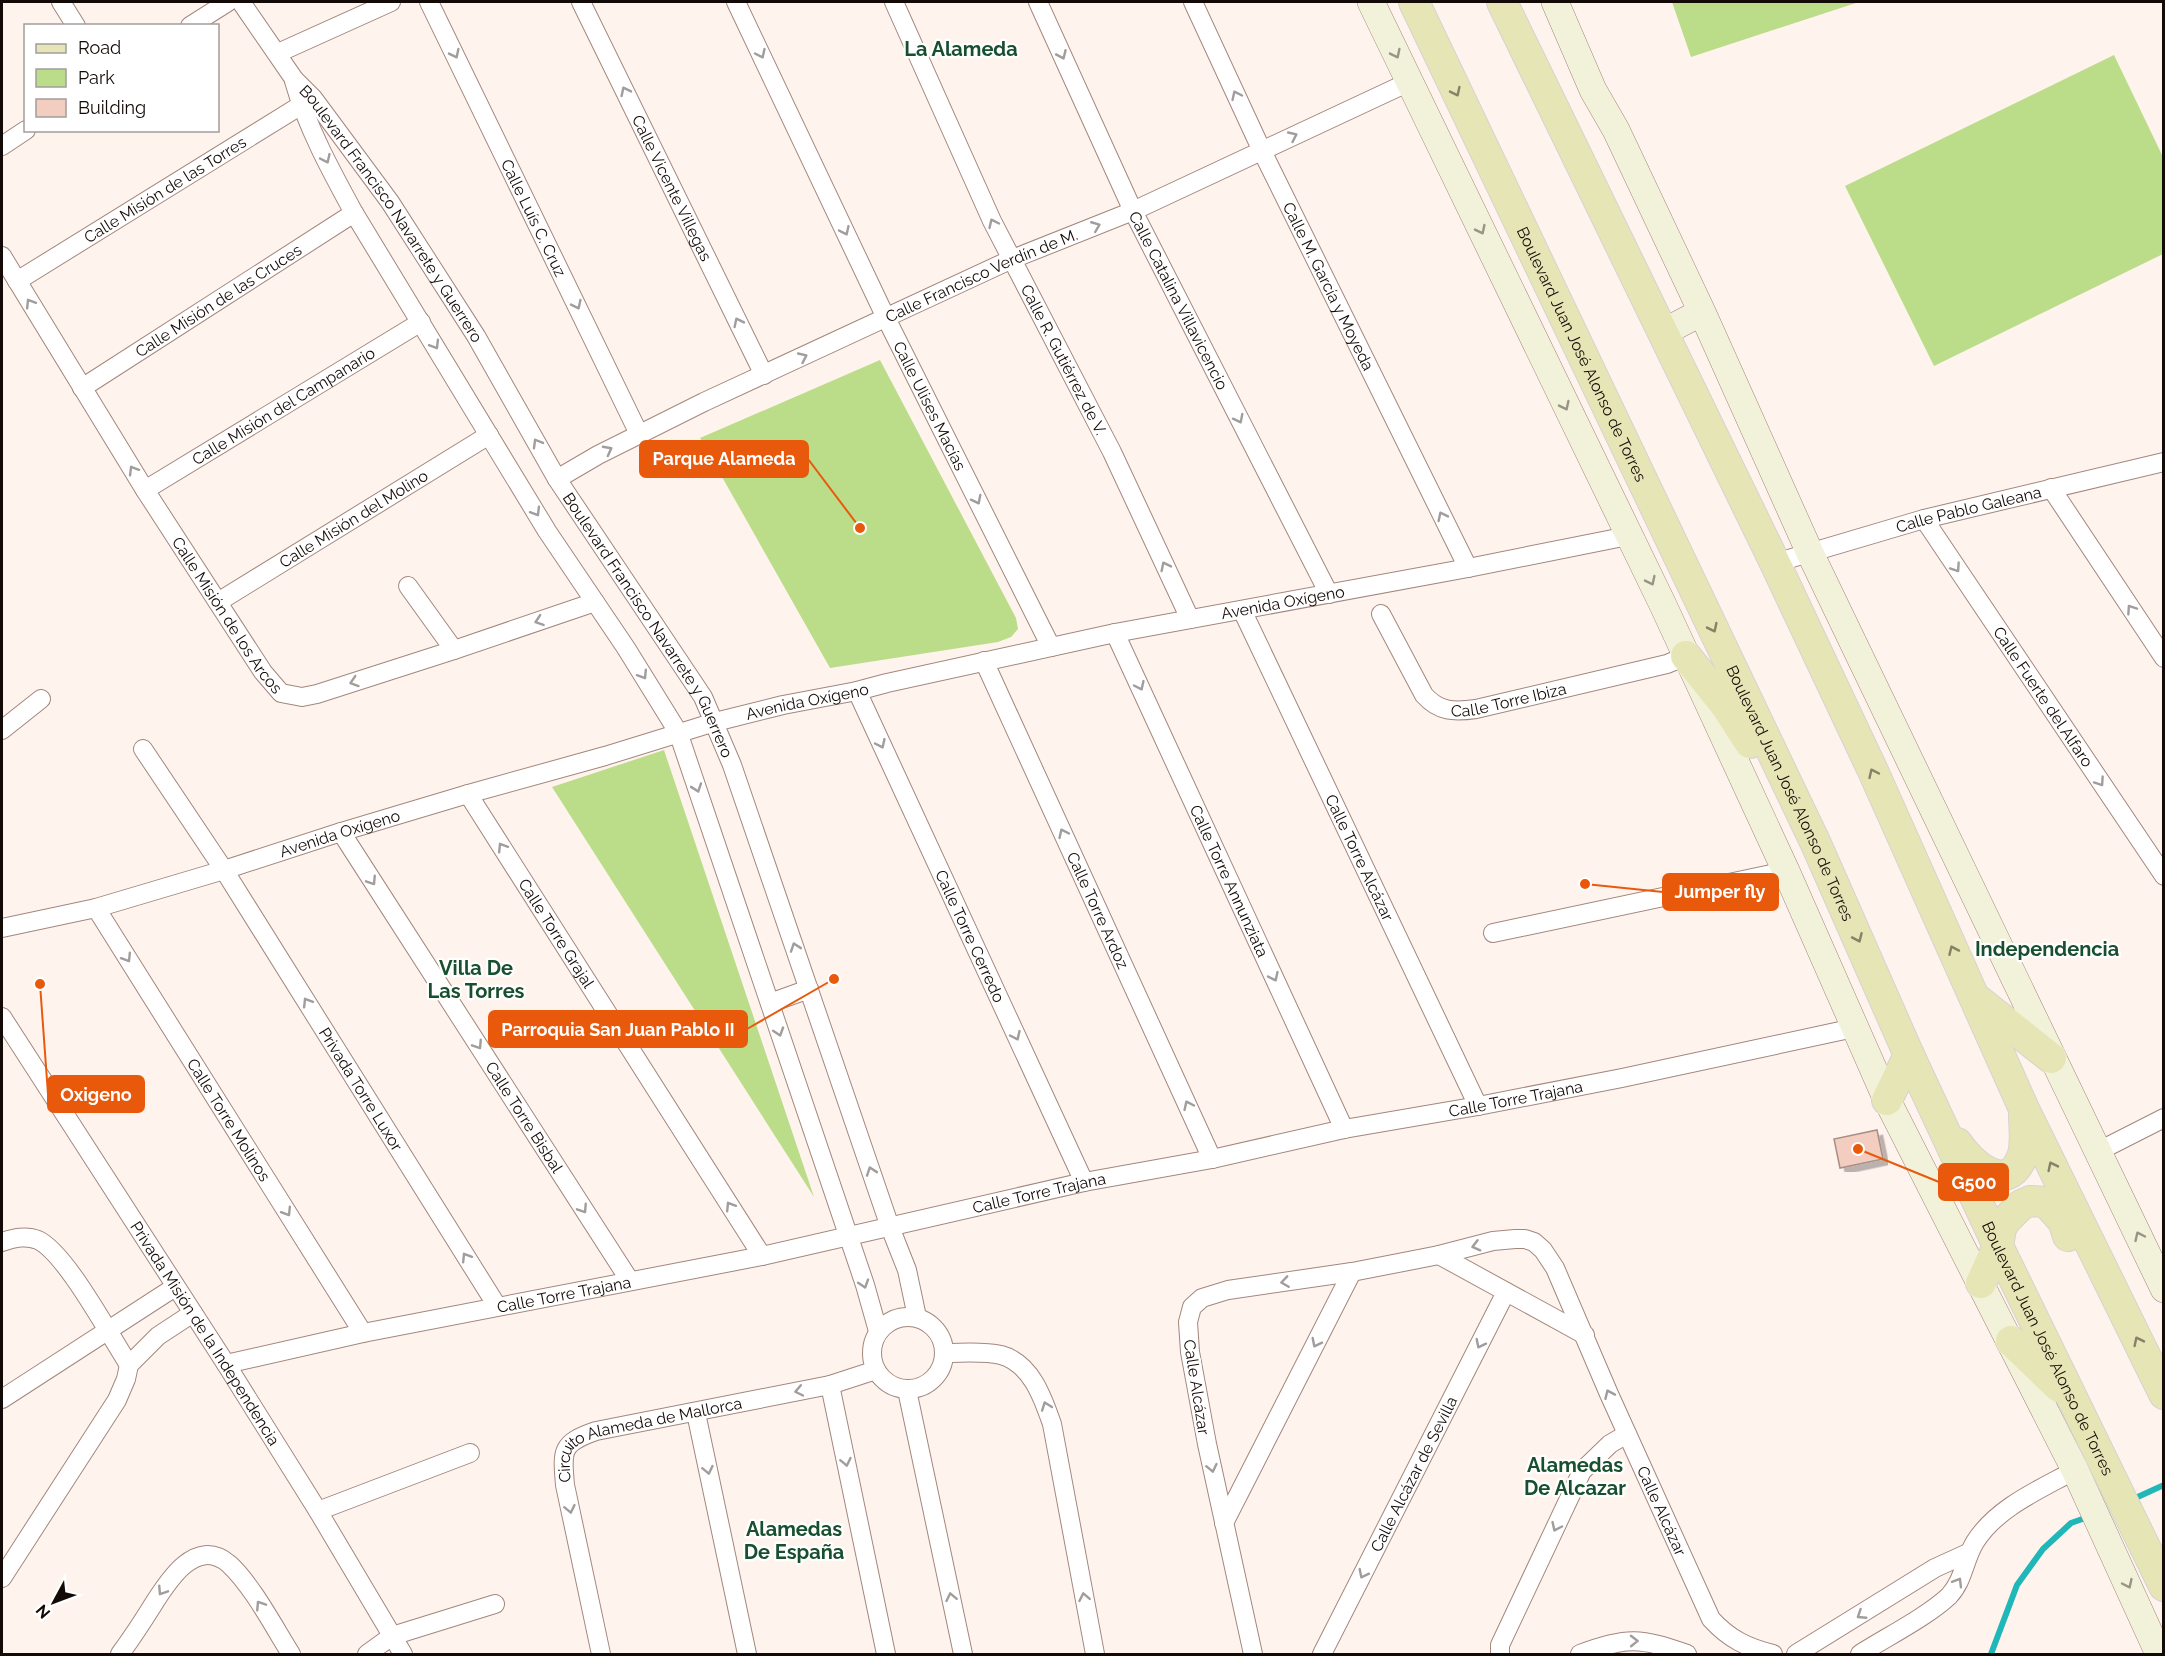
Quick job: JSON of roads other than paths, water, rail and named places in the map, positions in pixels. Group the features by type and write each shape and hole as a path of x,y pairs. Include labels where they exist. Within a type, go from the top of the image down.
{"main road":[{"name":"Boulevard Juan José Alonso de Torres","path":"1414,2 1816,844 1998,1246 2163,1586"},
{"path":"1502,2 1775,562 2024,1109 2163,1394"},
{"path":"1686,656 1726,706 1816,844"},
{"path":"1974,997 2051,1058"},
{"path":"1887,1100 1910,1055"},
{"path":"1937,1114 1960,1148 1989,1173 1997,1176 2010,1173 2017,1168 2022,1158 2025,1140 2024,1109"},
{"path":"1981,1283 1998,1246 2001,1228 2013,1213 2030,1201 2046,1202 2063,1221 2067,1234 2096,1287 2122,1310"},
{"path":"2011,1341 2075,1402"}],"street":[{"path":"61,2 75,24"},
{"path":"193,24 228,2"},
{"name":"Boulevard Francisco Navarrete y Guerrero","path":"241,2 278,54 307,102 334,177 354,213 547,531 678,732 848,1237"},
{"path":"278,54 391,2"},
{"name":"Calle Luís C. Cruz","path":"429,2 639,434"},
{"name":"Calle Vicente Villegas","path":"581,2 764,375"},
{"name":"Calle Ulises Macías","path":"736,2 886,318 1051,647"},
{"name":"Calle R. Gutiérrez de V.","path":"894,2 1010,260 1112,452 1190,619"},
{"name":"Calle Catalina Villavicencio","path":"1038,2 1133,211 1329,594"},
{"name":"Calle M. García y Moyeda","path":"1193,2 1262,151 1468,568"},
{"path":"1371,2 1686,656 1786,871 1887,1100 2075,1470 2159,1654"},
{"path":"1555,2 1593,90 1616,130 1702,312 1810,553 2163,1289"},
{"name":"Calle Francisco Verdín de M.","path":"557,479 639,434 1010,260 1133,211 1409,82"},
{"name":"Boulevard Francisco Navarrete y Guerrero","path":"307,102 390,202 476,336 557,479 703,697 732,765 890,1227"},
{"name":"Calle Misión de las Torres","path":"16,281 307,102"},
{"path":"2,146 24,131"},
{"name":"Calle Misión de las Cruces","path":"82,388 354,213"},
{"name":"Calle Misión de los Arcos","path":"2,256 145,490 263,672 281,693 302,697 317,693 595,602"},
{"path":"1664,332 1702,312"},
{"name":"Calle Misión del Campanario","path":"145,490 421,322"},
{"name":"Calle Misión del Molino","path":"218,602 489,435"},
{"name":"Calle Pablo Galeana","path":"1775,562 1924,519 2163,462"},
{"path":"1735,480 1769,463"},
{"path":"2051,488 2163,658"},
{"name":"Calle Fuerte del Alfaro","path":"1924,519 2163,876"},
{"name":"Avenida Oxígeno","path":"2,928 96,908 468,794 604,756 678,732 783,705 857,691 1115,633 1628,536"},
{"path":"408,586 454,650"},
{"name":"Calle Torre Alcázar","path":"1242,610 1478,1107"},
{"name":"Calle Torre Ibiza","path":"1382,614 1424,695 1432,704 1443,710 1457,712 1667,664 1686,656"},
{"name":"Calle Torre Annunziata","path":"1115,633 1344,1129"},
{"name":"Calle Torre Ardoz","path":"984,661 1212,1159"},
{"name":"Calle Torre Cerredo","path":"857,691 1084,1182"},
{"path":"2,730 41,699"},
{"name":"Privada Torre Luxor","path":"143,749 224,870 497,1306"},
{"name":"Calle Torre Grajal","path":"468,794 762,1256"},
{"name":"Calle Torre Bisbal","path":"341,832 630,1281"},
{"path":"1493,933 1786,871"},
{"name":"Calle Torre Molinos","path":"96,908 363,1333"},
{"path":"770,1003 809,989"},
{"name":"Privada Misión de la Independencia","path":"2,1017 318,1510 403,1654"},
{"name":"Calle Torre Trajana","path":"226,1364 497,1306 762,1256 1084,1182 1212,1159 1344,1129 1478,1107 1854,1028"},
{"path":"2097,1152 2163,1118"},
{"path":"890,1227 907,1270 917,1317"},
{"path":"2,1242 16,1237 29,1237 54,1252 67,1268 129,1365"},
{"path":"848,1237 878,1331"},
{"name":"Calle Alcázar","path":"1253,1654 1190,1352 1188,1322 1192,1307 1202,1298 1228,1290 1352,1272 1439,1255 1493,1241 1525,1239 1534,1242 1543,1250 1555,1268 1711,1619 1733,1640 1749,1648 1773,1654"},
{"path":"1439,1255 1585,1335"},
{"path":"1224,1523 1352,1272"},
{"path":"2,1399 176,1287"},
{"name":"Calle Alcázar de Sevilla","path":"1322,1654 1506,1292"},
{"path":"2,1578 117,1400 129,1365 152,1341 193,1313"},
{"path":"917,1317 928,1322 937,1330 943,1341 945,1353 942,1367 934,1380 921,1387 907,1389 894,1387 876,1370 872,1350 878,1331 886,1323 896,1318 917,1317"},
{"path":"945,1353 989,1353 1004,1356 1018,1364 1033,1380 1044,1399 1052,1424 1095,1654"},
{"name":"Circuito Alameda de Mallorca","path":"601,1654 565,1485 564,1451 570,1443 596,1431 830,1385 876,1370"},
{"path":"830,1385 886,1654"},
{"path":"907,1389 963,1654"},
{"path":"696,1413 747,1654"},
{"path":"1500,1654 1500,1645 1582,1471 1605,1448 1628,1434"},
{"path":"318,1510 470,1453"},
{"path":"1860,1654 1949,1595 1965,1569 1968,1553 1988,1525 2004,1512 2075,1470"},
{"path":"1805,1652 1935,1568 1968,1553"},
{"path":"120,1654 171,1576 193,1559 206,1554 216,1556 228,1564 244,1581 291,1654"},
{"path":"367,1654 392,1636 495,1604"},
{"path":"1580,1654 1605,1644 1635,1640 1659,1644 1687,1654"}],"waterway":[{"path":"2131,1500 2164,1485"},
{"path":"1991,1654 2017,1585 2043,1549 2071,1523 2088,1517"}],"place":[{"name":"Parque Alameda","path":"860,528"},
{"name":"Jumper fly","path":"1585,884"},
{"name":"Parroquia San Juan Pablo II","path":"834,979"},
{"name":"Oxigeno","path":"40,984"},
{"name":"G500","path":"1858,1149"}],"district":[{"name":"La Alameda","path":"961,49"},
{"name":"Independencia","path":"2047,949"},
{"name":"Villa De Las Torres","path":"476,980"},
{"name":"Alamedas De Alcazar","path":"1575,1476"},
{"name":"Alamedas De España","path":"794,1540"}]}
